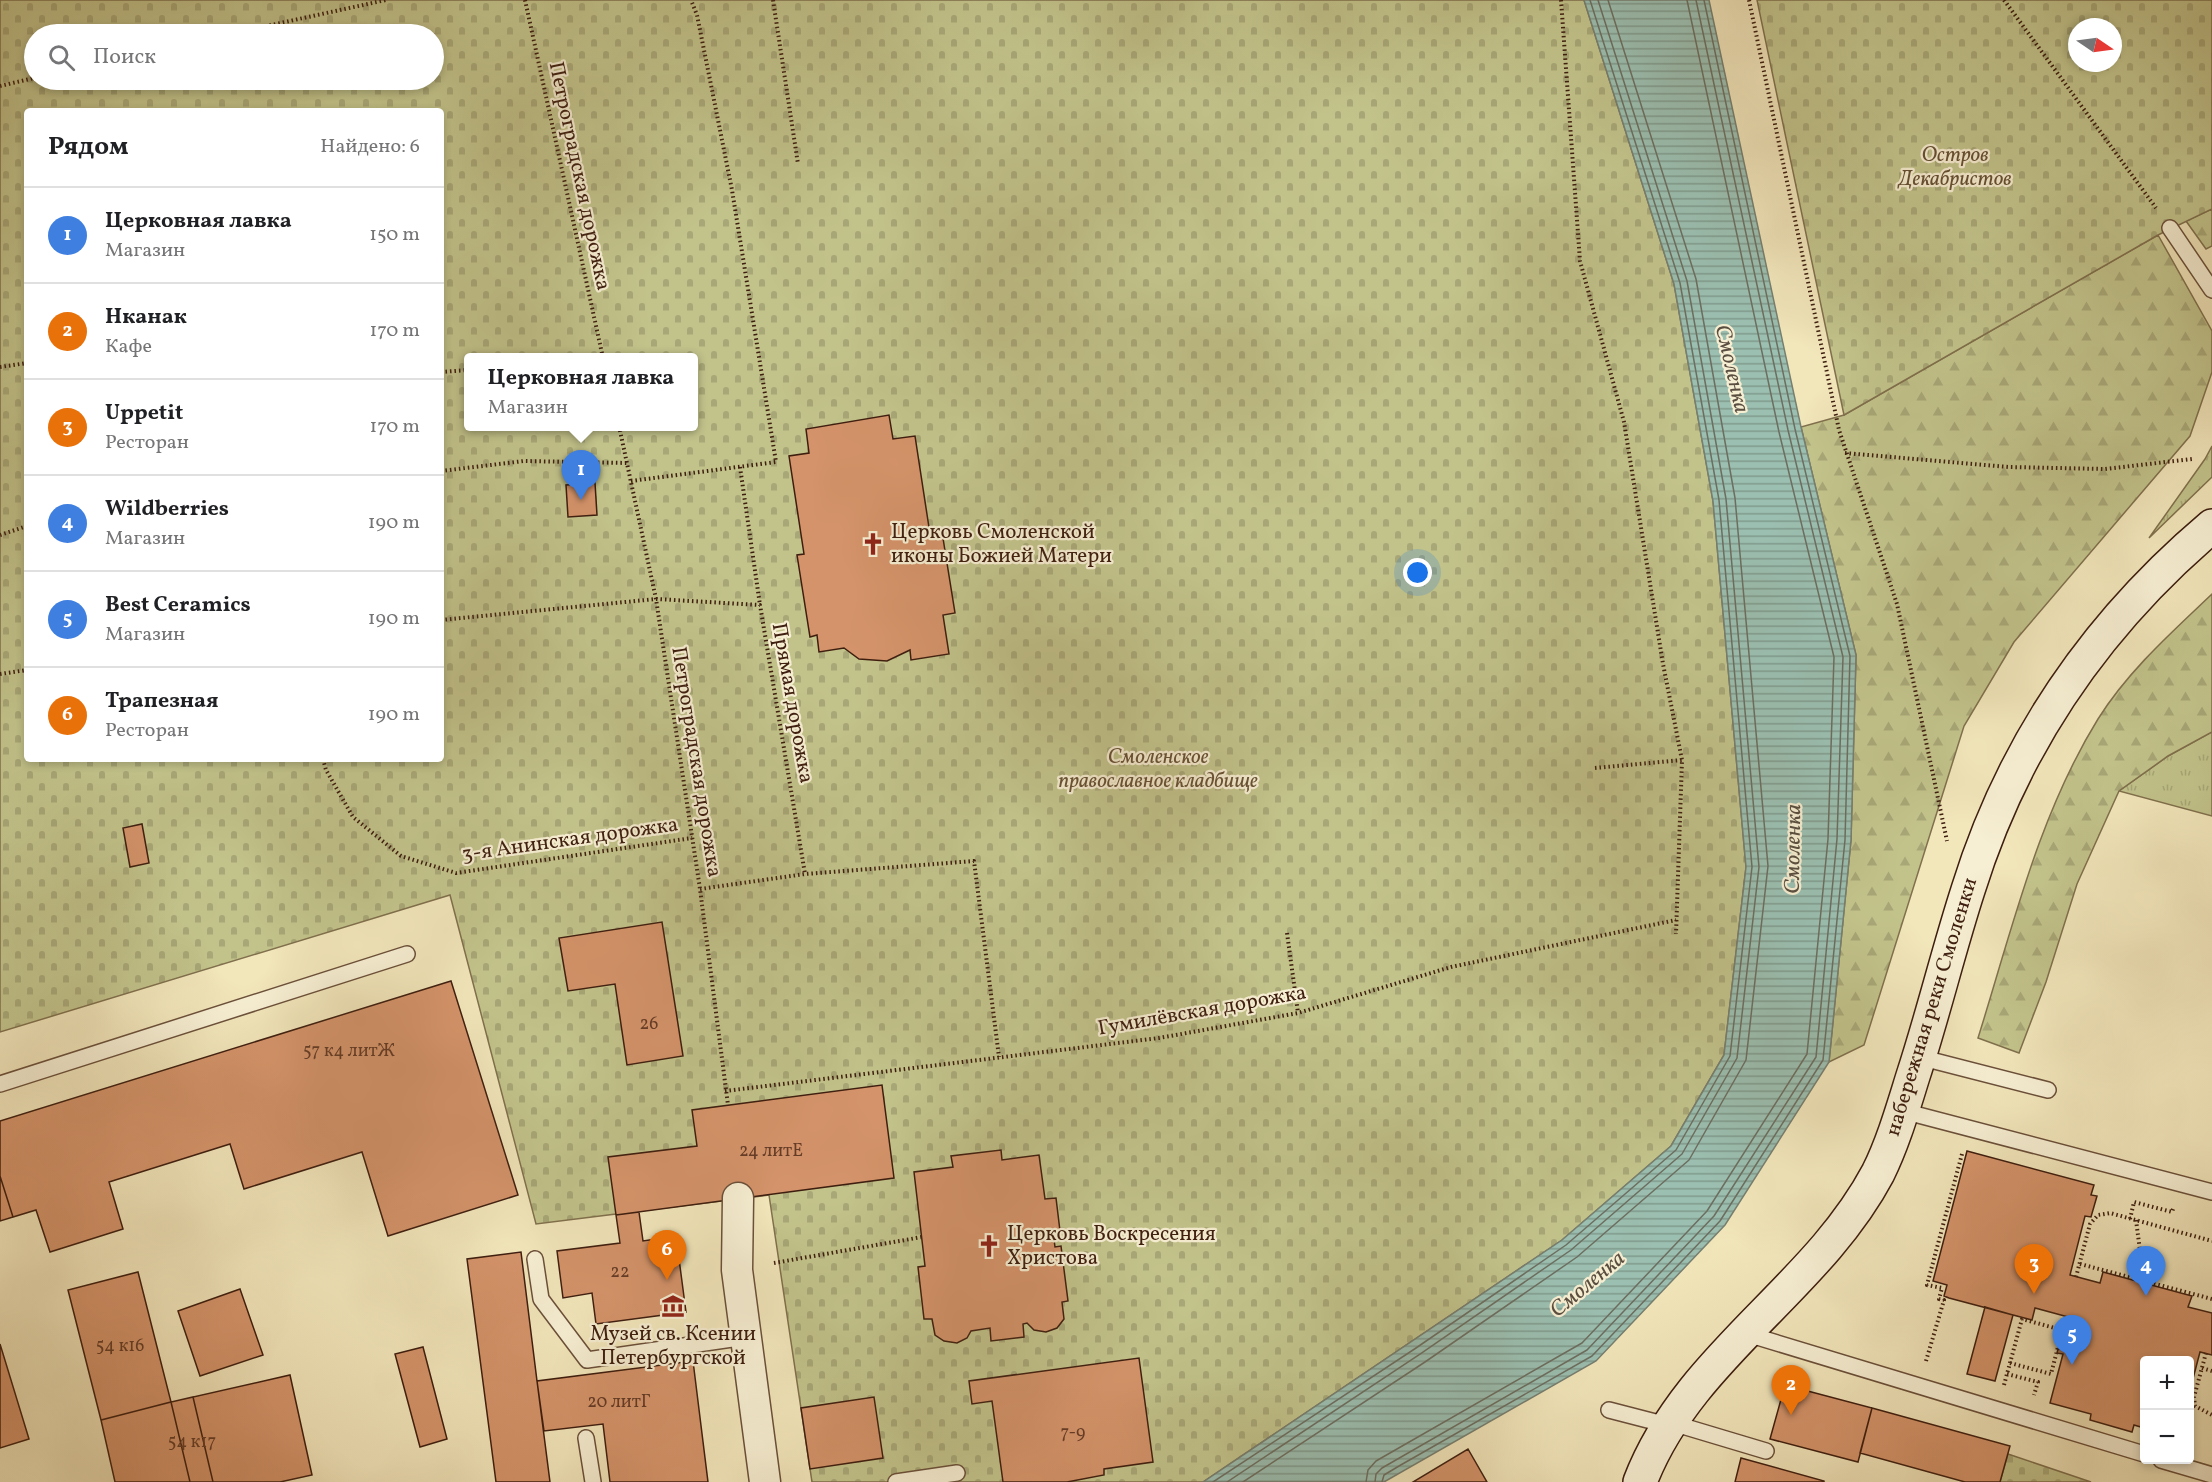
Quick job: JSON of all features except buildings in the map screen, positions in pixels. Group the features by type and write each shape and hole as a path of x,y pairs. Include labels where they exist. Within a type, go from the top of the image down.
{"main road":[{"name":"набережная реки Смоленки","path":"1640,1482 1668,1424 1697,1383 1821,1256 1852,1215 1879,1171 1903,1111 1968,889 1991,825 2023,754 2063,687 2118,620 2181,553 2212,526"}],"street":[{"path":"738,1198 737,1270 765,1482"}],"lane":[{"path":"2170,228 2212,290"},
{"path":"0,1084 407,954"},
{"path":"1919,1057 2048,1090"},
{"path":"1903,1111 2212,1192"},
{"path":"535,1259 541,1299 587,1360 746,1337"},
{"path":"1744,1333 2140,1452"},
{"path":"1609,1410 1766,1451"},
{"path":"586,1438 593,1482"},
{"path":"2175,1464 2212,1475"},
{"path":"896,1482 957,1473"}],"path":[{"path":"276,24 386,0"},
{"name":"Петроградская дорожка","path":"525,0 602,353"},
{"path":"631,481 776,462 732,190 698,15 691,0"},
{"path":"773,0 798,164"},
{"path":"1561,0 1580,261 1624,422 1663,664 1682,760 1676,934"},
{"path":"1749,0 1845,453 1897,604 1947,842"},
{"path":"2004,0 2170,228"},
{"path":"0,86 24,80"},
{"path":"0,367 24,363"},
{"path":"444,372 464,370"},
{"name":"Петроградская дорожка","path":"620,431 656,600 700,890 728,1105"},
{"path":"1845,453 2008,467 2105,469 2192,459"},
{"path":"444,471 524,461 627,463"},
{"path":"740,467 760,605"},
{"path":"0,535 24,527"},
{"name":"Прямая дорожка","path":"444,620 656,600 760,605 806,874"},
{"path":"0,674 24,670"},
{"path":"1595,768 1682,760"},
{"name":"3-я Анинская дорожка","path":"325,762 326,770 353,817 401,856 456,873 692,838"},
{"path":"700,890 806,874 974,861 999,1057"},
{"name":"Гумилёвская дорожка","path":"725,1091 1159,1038 1298,1012 1451,968 1676,920"},
{"path":"1287,933 1298,1012"},
{"path":"1923,1371 1944,1300 1939,1299 1942,1288 1927,1285 1964,1144"},
{"path":"2130,1219 2134,1202 2172,1212 2173,1206"},
{"path":"2076,1277 2090,1224 2098,1215 2110,1214 2212,1241"},
{"path":"2136,1220 2144,1281"},
{"path":"774,1263 922,1237"},
{"path":"2080,1263 2212,1299"},
{"path":"2010,1363 2051,1374 2066,1316"},
{"path":"2003,1388 2022,1319 2062,1330"},
{"path":"2206,1353 2195,1406 2212,1415"},
{"path":"2202,1368 2212,1371"},
{"path":"2007,1374 2037,1382 2032,1405"}],"green space":[{"name":"Смоленское православное кладбище","path":"0,0 1584,0 1674,284 1713,501 1746,867 1724,1055 1671,1146 1562,1240 1203,1482 812,1482 769,1195 536,1224 450,895 0,1032"},
{"name":"Остров Декабристов","path":"1757,0 2212,0 2212,209 2158,235 1844,415"},
{"path":"2212,209 2212,246 2206,249 2186,221"},
{"path":"2158,235 2212,331 2212,372 2190,436 2014,642 1964,726 1864,1045 1829,1062 1851,840 1856,655 1801,427 1844,415"},
{"path":"2212,446 2212,477 2149,538 2205,459"},
{"path":"2212,594 2212,732 2168,756 2119,791 2077,884 2046,982 2019,1053 1978,1038 2028,874 2077,756 2098,719 2123,685 2151,653"},
{"path":"2212,732 2212,816 2119,791 2168,756"},
{"path":"2008,1454 2091,1482 2000,1482"}],"water":[{"name":"Смоленка","path":"1584,0 1709,0 1801,427 1856,655 1851,840 1829,1062 1725,1225 1596,1361 1384,1482 1203,1482 1562,1240 1671,1146 1724,1055 1746,867 1713,501 1674,284"}],"place":[{"name":"Церковная лавка","path":"581,500"},
{"name":"Церковь Смоленской иконы Божией Матери","path":"873,544"},
{"name":"Церковь Воскресения Христова","path":"989,1246"},
{"name":"Трапезная","path":"667,1280"},
{"name":"Uppetit","path":"2034,1294"},
{"name":"Wildberries","path":"2146,1296"},
{"name":"Музей св. Ксении Петербургской","path":"673,1306"},
{"name":"Best Ceramics","path":"2072,1365"},
{"name":"Нканак","path":"1791,1415"}]}
